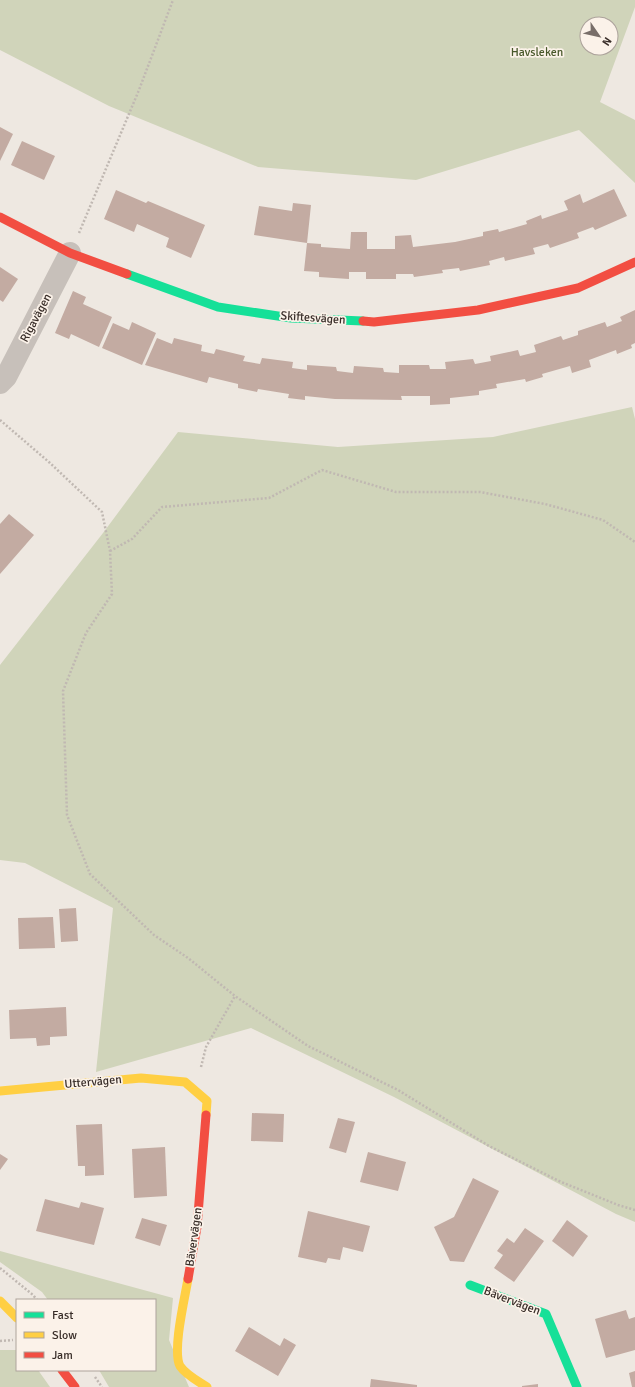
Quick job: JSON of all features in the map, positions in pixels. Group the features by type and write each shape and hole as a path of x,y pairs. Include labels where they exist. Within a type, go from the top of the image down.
{"street":[{"name":"Skiftesvägen","path":"0,217 70,253 218,307 291,318 374,322 478,310 578,288 635,262"},
{"name":"Rigavägen","path":"0,383 6,377 70,253"},
{"name":"Uttervägen","path":"0,1091 141,1078 186,1082"},
{"name":"Bävervägen","path":"186,1082 208,1101 196,1227 177,1350 180,1364 190,1376 207,1387"},
{"name":"Bävervägen","path":"470,1285 546,1314 577,1387"},
{"path":"0,1301 16,1317"},
{"path":"63,1371 75,1387"}],"path":[{"path":"70,253 139,90 173,0"},
{"path":"0,420 50,463 102,512 110,551 112,594 86,633 63,691 66,814 90,874 154,935 188,958 235,996 308,1046 398,1090 489,1146 559,1181 618,1205 635,1210"},
{"path":"110,551 132,539 162,507 269,498 322,470 396,492 480,492 545,504 603,520 635,542"},
{"path":"196,1091 206,1047 235,996"},
{"path":"0,1268 33,1294 36,1299"},
{"path":"0,1341 16,1339"}],"green space":[{"name":"Havsleken","path":"0,0 635,0 635,7 619,50 619,16 579,16 579,56 617,56 600,102 635,120 635,183 579,130 416,180 258,167 109,106 0,50"},
{"path":"632,407 635,419 635,1222 616,1214 394,1097 251,1028 96,1072 113,908 25,863 0,860 0,665 103,533 178,432 338,447 493,437"},
{"path":"0,1251 173,1298 169,1340 189,1387 109,1387 100,1371 156,1371 156,1299 47,1299 42,1292 0,1262"},
{"path":"0,1350 16,1350 16,1371 39,1371 50,1387 0,1387"}],"building":[{"path":"0,127 13,134 0,161"},
{"path":"22,141 55,156 44,180 11,165"},
{"path":"614,189 627,216 595,230 593,227 577,233 579,238 550,248 548,244 533,248 535,254 505,261 504,257 489,261 490,265 460,271 459,268 442,270 443,273 414,277 413,274 396,274 396,279 366,279 366,272 349,272 349,279 319,277 319,272 304,271 307,243 321,244 321,247 350,249 351,232 367,232 367,249 395,249 395,236 411,235 413,247 455,242 483,236 483,232 498,229 499,232 527,224 526,221 541,215 542,219 568,210 564,201 580,194 583,203"},
{"path":"116,190 146,203 148,201 205,225 191,258 166,247 169,238 137,224 134,232 104,219"},
{"path":"293,203 311,205 307,243 254,235 259,206 292,211"},
{"path":"0,267 18,279 3,302 0,300"},
{"path":"73,291 86,297 83,304 112,317 99,347 71,334 69,339 55,333"},
{"path":"635,310 635,343 631,345 632,348 617,354 616,350 589,360 591,367 572,373 570,366 542,374 543,377 526,382 525,379 496,384 497,388 479,391 479,395 450,398 450,404 430,405 430,396 401,396 402,400 335,399 305,396 305,400 288,398 289,394 258,389 257,392 238,388 238,384 209,377 207,383 145,365 157,338 172,344 174,338 202,345 201,351 214,354 216,349 245,356 243,361 260,364 262,358 293,362 292,368 307,370 307,365 336,367 337,371 353,373 354,366 383,368 384,372 399,373 399,365 429,365 430,369 446,369 445,362 473,359 475,364 491,361 490,356 518,350 520,356 536,352 534,345 561,336 563,340 578,335 578,331 605,322 607,327 622,321 620,317"},
{"path":"132,322 156,333 142,365 102,348 113,323 129,330"},
{"path":"9,514 34,535 0,574 0,524"},
{"path":"76,908 78,941 61,942 59,909"},
{"path":"53,917 55,948 19,949 18,918"},
{"path":"66,1007 67,1036 50,1037 50,1045 37,1046 36,1038 10,1039 9,1010"},
{"path":"252,1113 284,1114 283,1142 251,1141"},
{"path":"338,1118 355,1122 346,1153 329,1148"},
{"path":"102,1124 104,1175 85,1176 85,1166 78,1166 76,1125"},
{"path":"165,1147 167,1196 134,1198 132,1149"},
{"path":"368,1152 406,1162 398,1191 360,1182"},
{"path":"0,1154 8,1159 0,1170"},
{"path":"473,1178 499,1191 464,1262 450,1261 434,1227 454,1217"},
{"path":"45,1199 79,1208 81,1202 104,1208 94,1245 36,1231"},
{"path":"308,1211 370,1226 363,1252 343,1247 340,1260 328,1258 326,1263 298,1257"},
{"path":"142,1218 167,1225 160,1246 135,1238"},
{"path":"567,1220 588,1236 573,1257 552,1241"},
{"path":"525,1228 544,1241 514,1282 494,1268 503,1255 497,1251 507,1238 514,1243"},
{"path":"626,1310 629,1319 635,1317 635,1350 606,1358 595,1319"},
{"path":"249,1327 280,1346 284,1338 296,1345 278,1376 235,1351"},
{"path":"635,1371 635,1387 632,1387 629,1373"},
{"path":"371,1379 417,1385 417,1387 370,1387"},
{"path":"538,1384 538,1387 522,1387 522,1386"}],"traffic: fast":[{"path":"127,274 218,307 291,318 363,321"},
{"path":"470,1285 546,1314 577,1387"}],"traffic: slow":[{"path":"0,1091 141,1078 185,1082 207,1101 206,1115"},
{"path":"188,1279 178,1337 178,1359 180,1366 185,1372 207,1387"},
{"path":"0,1301 16,1317"}],"traffic: jam":[{"path":"0,217 70,253 127,274"},
{"path":"363,321 374,322 478,310 578,288 635,262"},
{"path":"188,1279 197,1227 206,1115"},
{"path":"63,1371 75,1387"}]}
